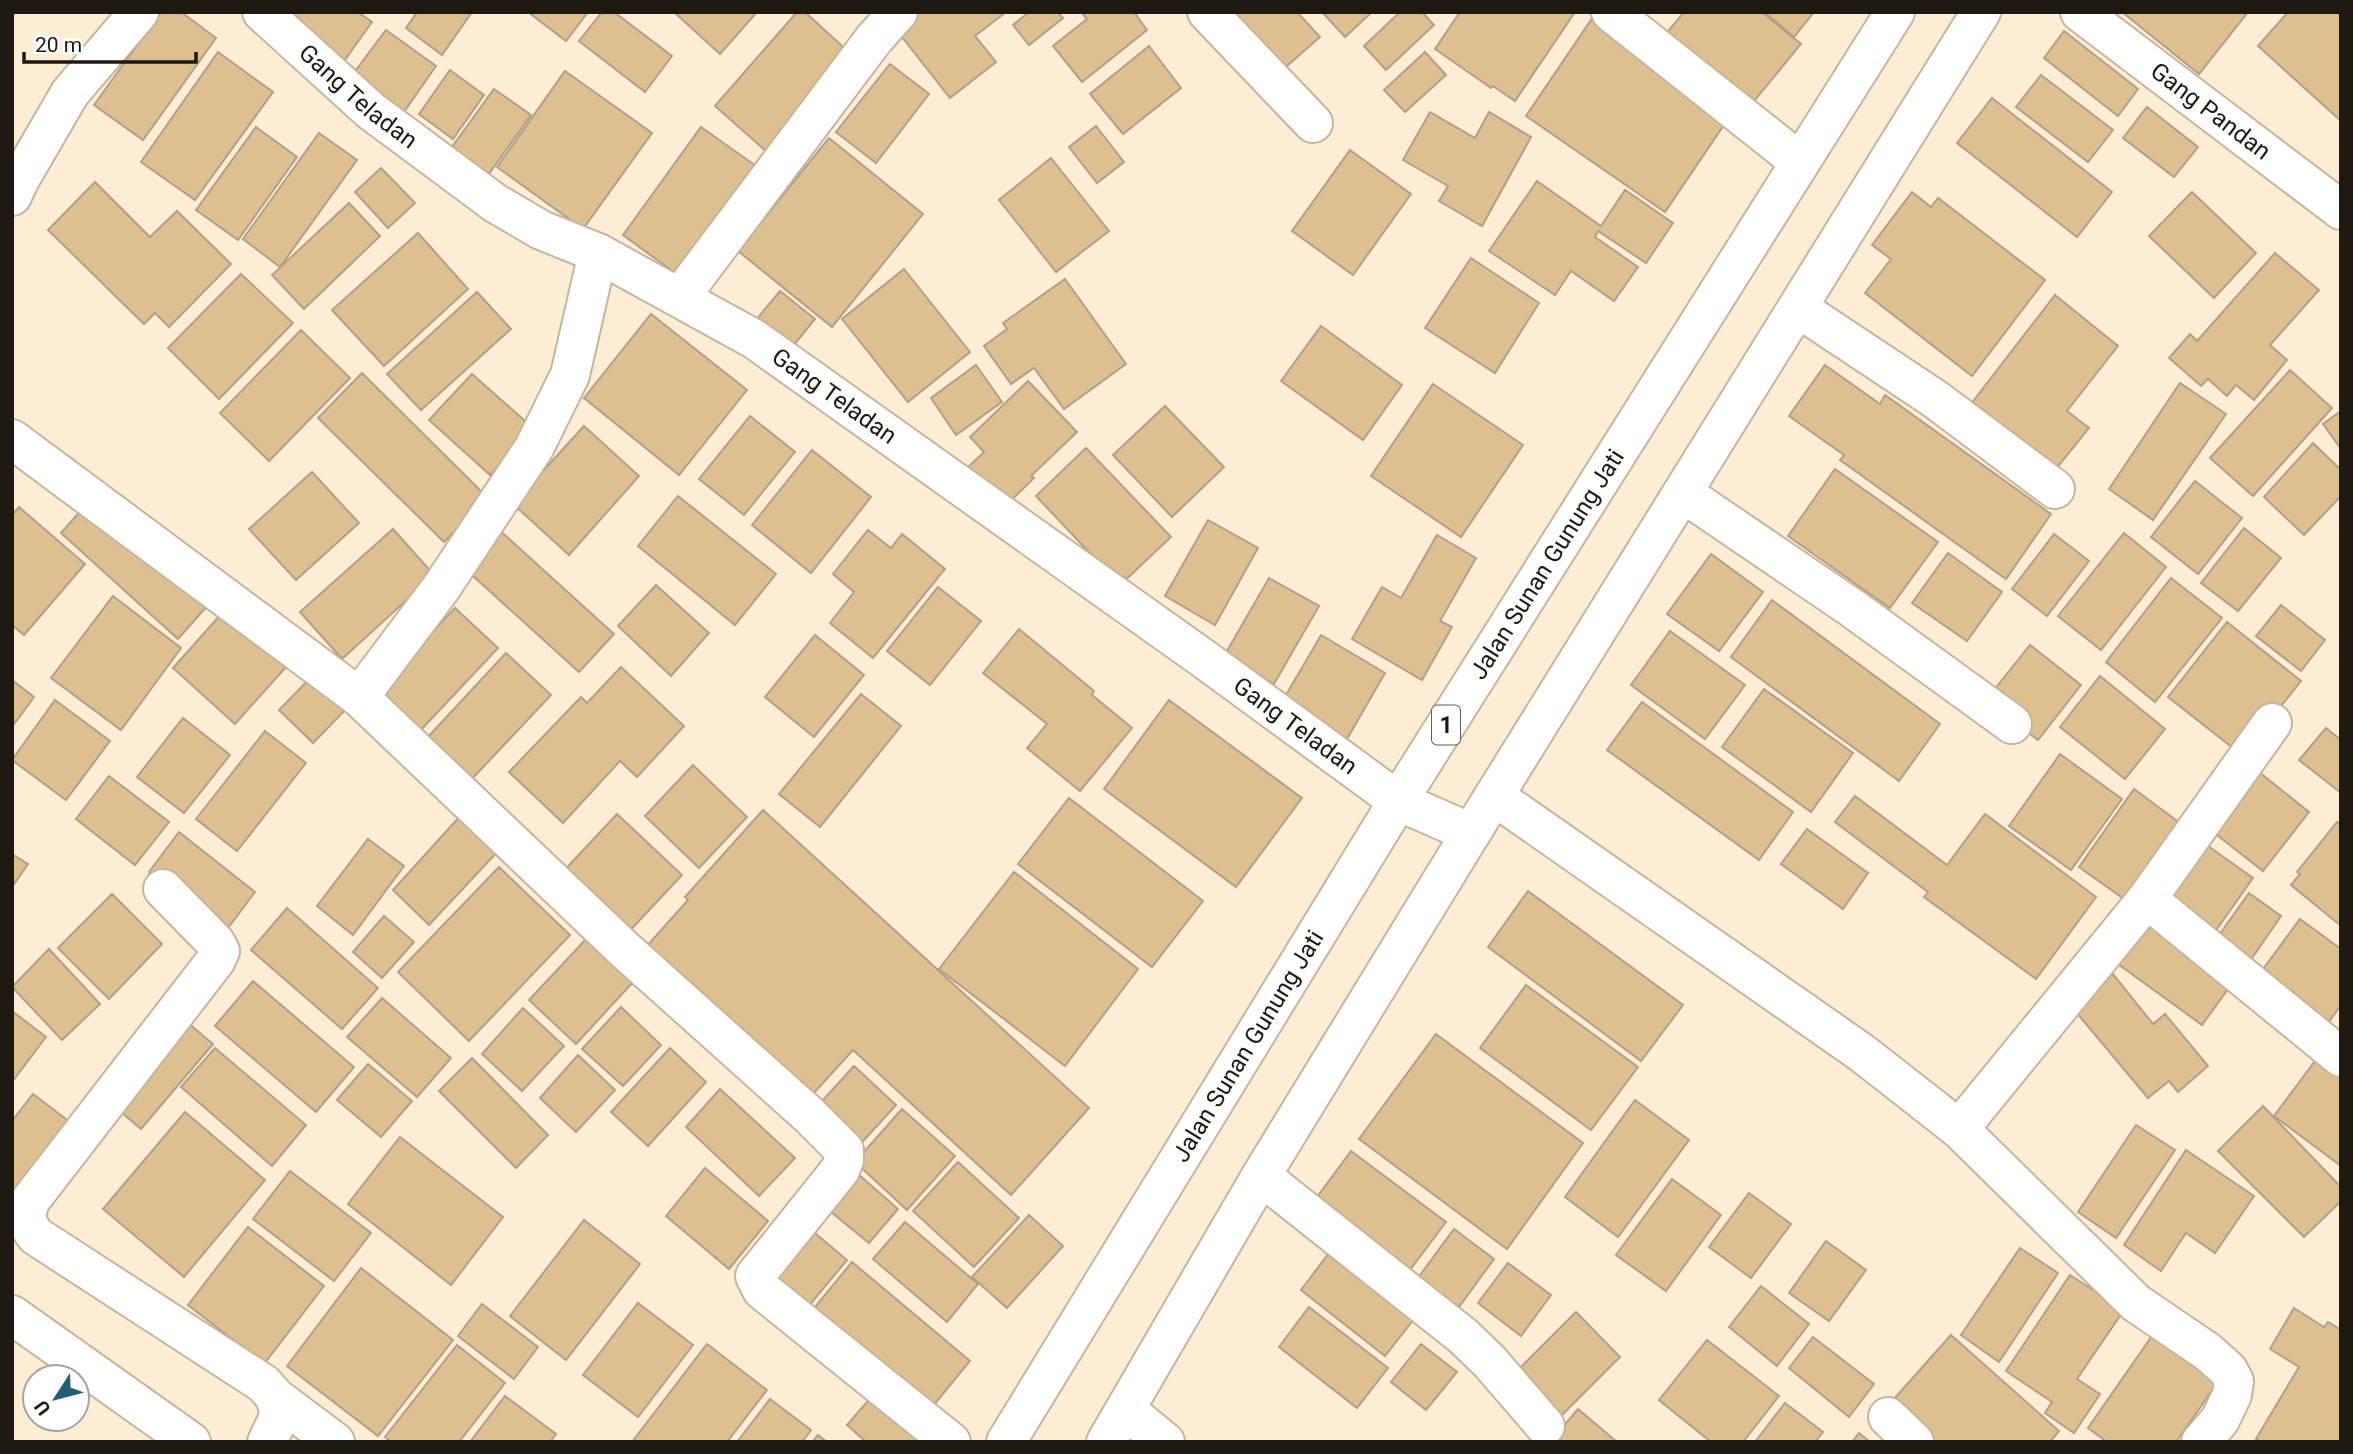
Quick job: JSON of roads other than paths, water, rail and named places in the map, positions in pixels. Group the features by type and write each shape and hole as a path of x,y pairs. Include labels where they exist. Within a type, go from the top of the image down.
{"main road":[{"path":"12,196 70,93 139,12"},
{"name":"Gang Teladan","path":"262,12 371,111 495,203 541,230 598,253 754,339 1204,659 1398,801 1471,833"},
{"path":"680,297 874,39 898,12"},
{"path":"1207,12 1313,123"},
{"path":"1611,12 1800,162"},
{"name":"Jalan Sunan Gunung Jati","path":"1006,1442 1398,801 1895,12"},
{"path":"1106,1442 1261,1176 1981,12"},
{"name":"Gang Pandan","path":"2080,12 2341,210"},
{"path":"359,697 441,588 534,448 570,375 598,253"},
{"path":"1798,308 1935,399 2054,489"},
{"path":"12,439 359,697 626,951 809,1115 844,1150 840,1170 755,1276 762,1290 951,1442"},
{"path":"1683,493 1852,608 2012,724"},
{"path":"1959,1129 2147,899 2272,723"},
{"path":"1494,796 1862,1053 1959,1129 2136,1303 2208,1352 2228,1370 2234,1381 2232,1395 2220,1420 2201,1442"},
{"path":"163,889 215,942 220,951 216,961 30,1201 26,1213 27,1223 36,1236 264,1384 275,1397 335,1442"},
{"path":"2147,899 2341,1057"},
{"path":"1261,1176 1463,1336 1490,1362 1545,1426"},
{"path":"12,1315 191,1442"},
{"path":"267,1442 280,1415 275,1397"},
{"path":"1126,1410 1165,1442"}]}
